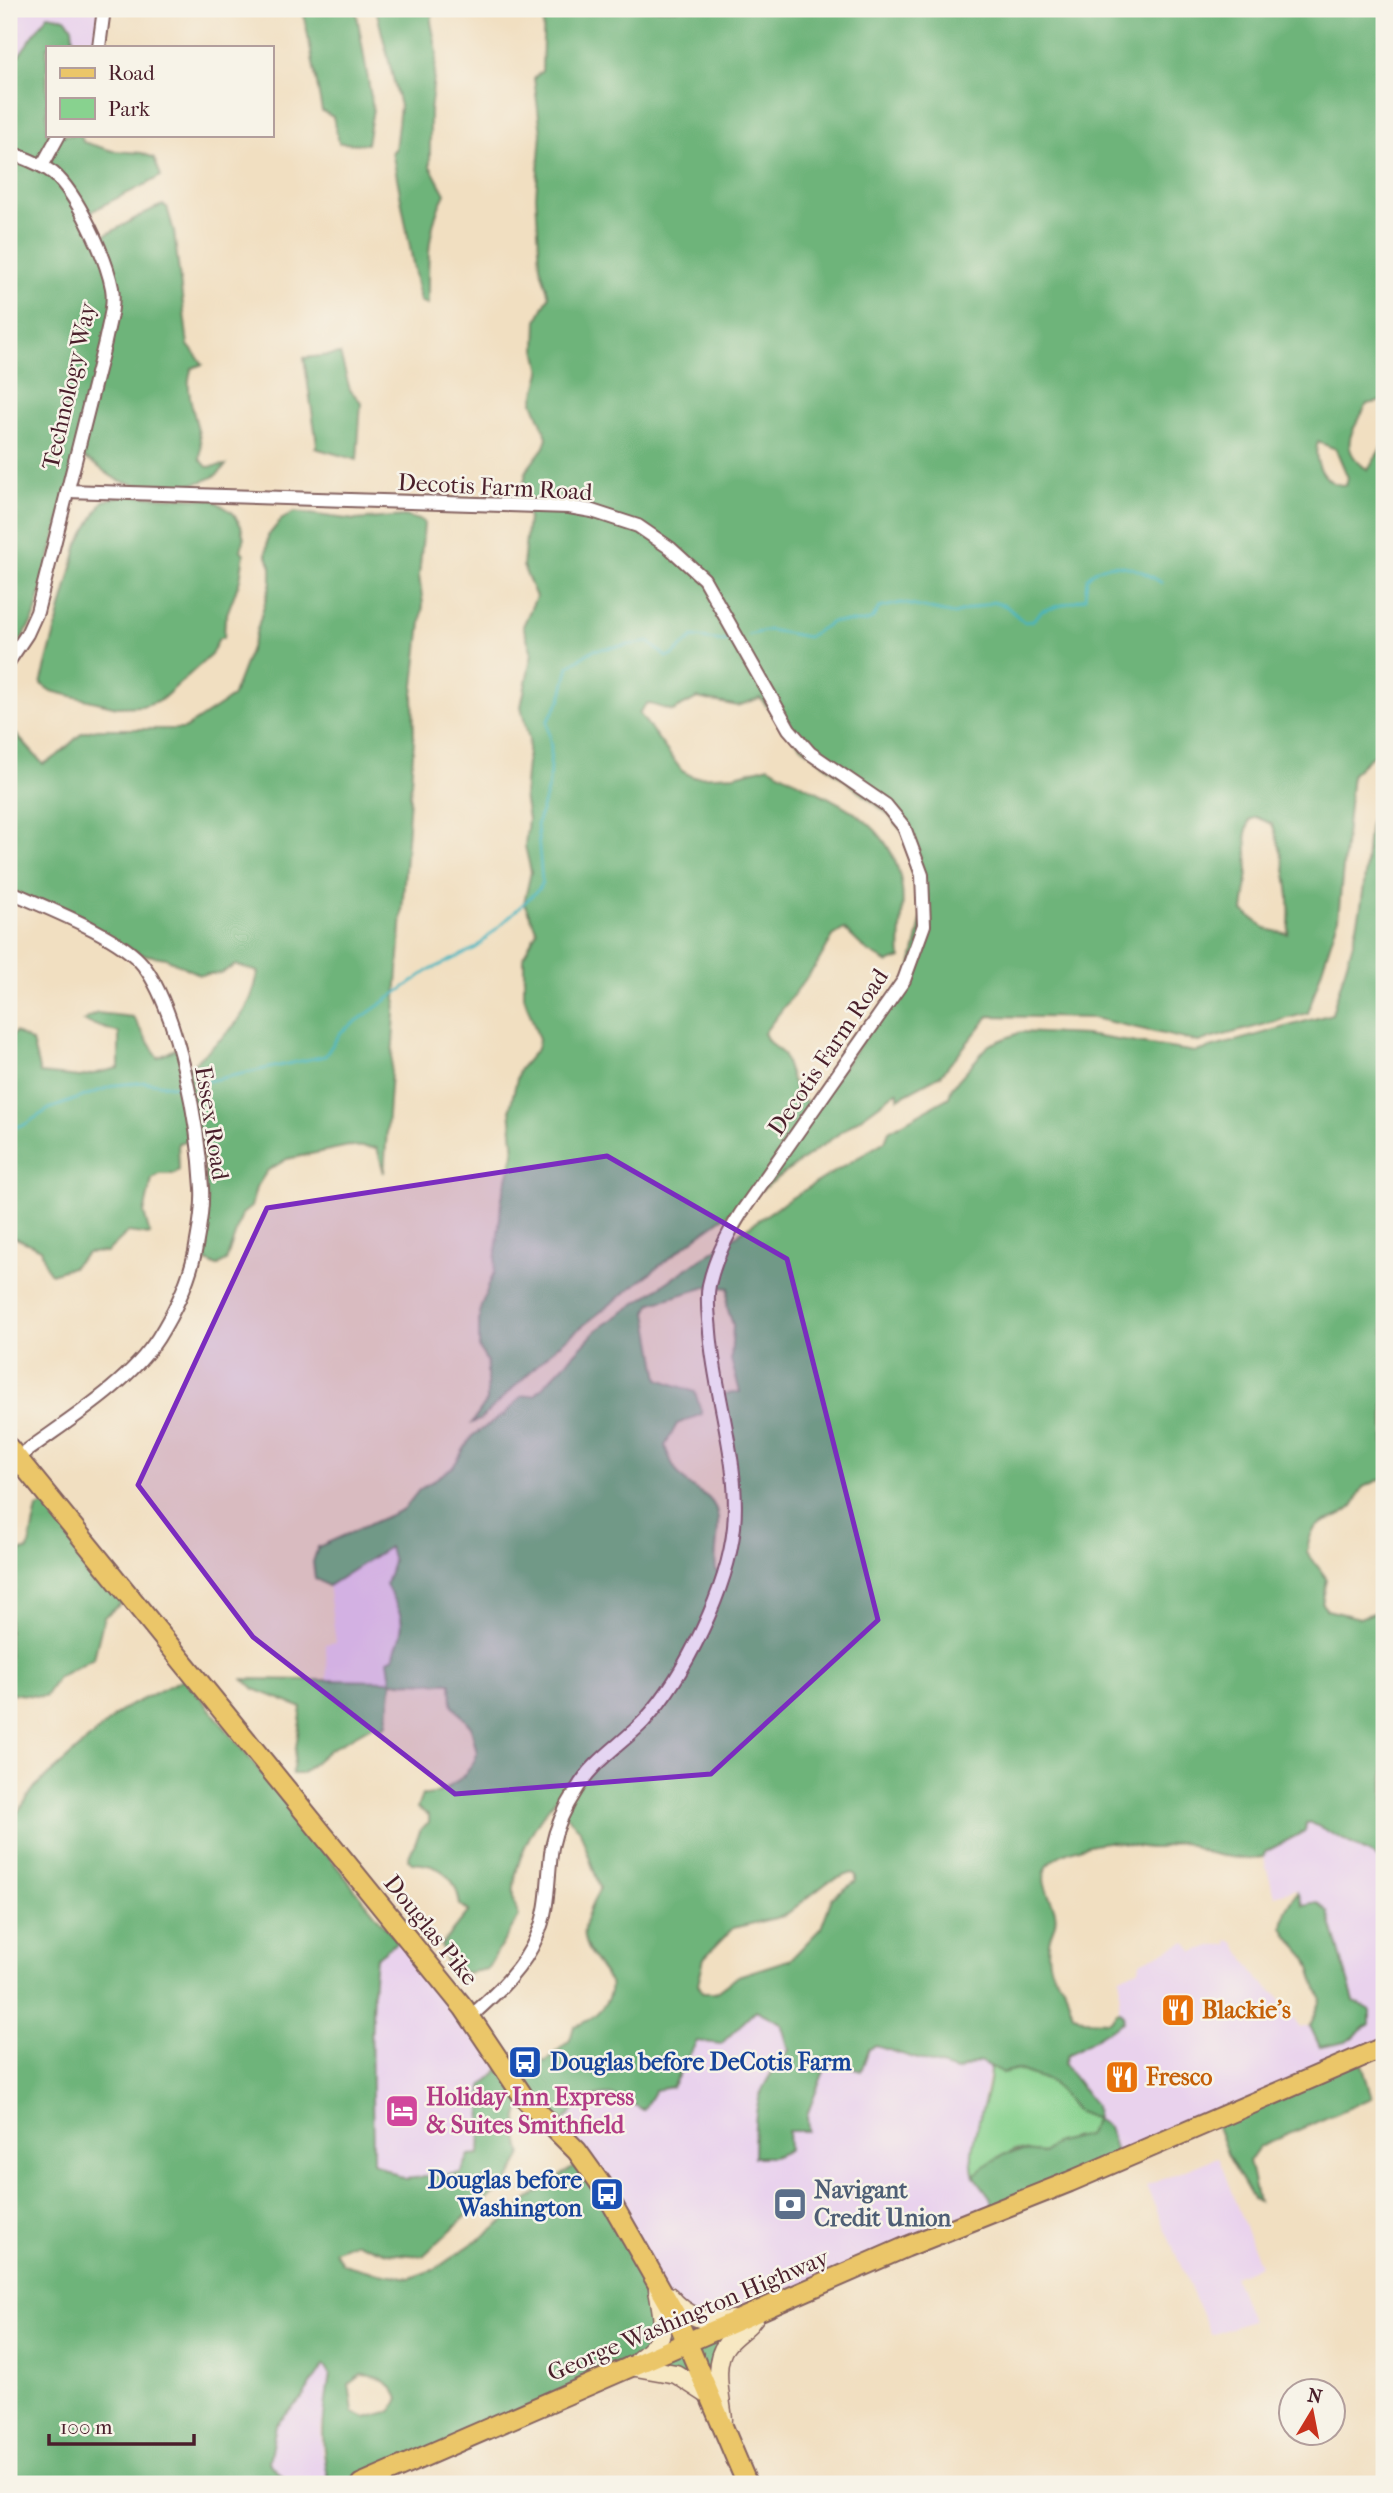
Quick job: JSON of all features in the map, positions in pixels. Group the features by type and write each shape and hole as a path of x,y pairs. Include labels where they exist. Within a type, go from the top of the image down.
{"main road":[{"name":"Douglas Pike","path":"13,1453 470,2017 524,2099 578,2151 602,2186 656,2280 687,2342 747,2484"},
{"name":"George Washington Highway","path":"361,2484 630,2366 1384,2047"},
{"path":"656,2280 672,2300 695,2318 729,2320 757,2312"},
{"path":"630,2366 655,2347 662,2335 663,2313 656,2280"},
{"path":"725,2430 719,2386 722,2353 729,2342 753,2321 757,2312"},
{"path":"630,2366 675,2373 710,2396"}],"street":[{"path":"99,46 104,9"},
{"path":"42,166 58,136"},
{"name":"Technology Way","path":"9,152 42,166 62,182 71,194 97,246 111,288 105,342 37,612 27,634 9,660"},
{"name":"Decotis Farm Road","path":"66,491 569,508 592,511 638,526 670,548 704,579 789,729 810,752 886,805 904,827 922,875 924,925 904,980 741,1213 723,1243 709,1286 711,1342 735,1488 734,1527 726,1571 717,1598 663,1700 577,1787 559,1825 552,1848 550,1879 538,1934 526,1957 493,1997 470,2017"},
{"name":"Essex Road","path":"9,891 114,941 142,964 161,1000 178,1045 192,1111 203,1190 197,1243 181,1295 156,1341 114,1386 13,1453"}],"highlighted area":[{"path":"607,1156 787,1259 878,1620 711,1774 455,1794 253,1637 138,1485 267,1208"}],"shaded area":[{"path":"9,9 106,9 97,46 74,46 72,27 65,19 48,15 9,69"},
{"path":"390,1547 393,1562 390,1595 399,1608 402,1627 394,1657 388,1660 391,1682 327,1681 326,1644 336,1642 328,1584"},
{"path":"1310,1822 1384,1861 1384,2048 1119,2161 1108,2127 1096,2119 1063,2060 1124,2015 1119,2011 1120,1977 1139,1968 1140,1962 1186,1942 1194,1952 1214,1945 1228,1945 1227,1940 1234,1942 1259,1980 1277,1995 1300,2028 1310,2026 1320,2047 1346,2042 1359,2033 1354,2001 1328,1912 1303,1905 1295,1889 1275,1896 1263,1857"},
{"path":"396,1940 500,2067 483,2085 479,2155 461,2173 405,2179 373,2163 370,2120 372,1991 376,1958 396,1943"},
{"path":"756,2010 781,2023 789,2051 769,2074 773,2157 789,2150 788,2131 797,2128 807,2115 828,2060 876,2045 956,2071 980,2061 990,2065 971,2169 990,2197 996,2214 689,2344 678,2319 552,2130 571,2114 579,2101 597,2095 618,2094 643,2109 655,2090 672,2086 697,2041 721,2044"},
{"path":"1218,2157 1260,2266 1234,2276 1251,2321 1211,2335 1146,2186"},
{"path":"324,2365 330,2374 321,2429 322,2453 330,2484 289,2484 269,2462 276,2425 302,2398"}],"green space":[{"path":"303,9 356,9 373,109 367,144 339,143 333,117 322,111"},
{"path":"376,9 433,9 431,22 437,52 430,112 430,166 445,194 431,234 428,305 420,301 392,151 395,150 400,106"},
{"path":"544,9 1384,9 1384,401 1367,404 1353,430 1350,446 1358,462 1368,470 1384,443 1384,745 1352,774 1338,919 1308,1013 1198,1042 1093,1018 989,1016 941,1075 898,1098 898,1092 895,1093 695,1238 557,1346 480,1420 472,1423 487,1401 487,1362 479,1348 479,1320 481,1306 494,1272 502,1197 514,1154 510,1108 519,1070 537,1049 539,1040 524,996 524,955 537,931 524,903 531,872 525,846 528,819 524,796 529,740 521,707 532,653 523,626 536,597 523,566 528,518 524,483 526,471 544,447 547,437 533,402 541,372 536,349 537,320 549,296 540,266 536,196 541,133 534,78 542,71","holes":["1318,442 1336,449 1348,478 1346,485 1331,481 1322,471 1317,457","697,698 738,706 760,698 799,744 888,814 904,833 926,898 909,976 815,1106 798,1097 783,1054 768,1041 764,1033 817,964 833,936 844,929 866,950 888,963 901,958 903,897 896,862 885,842 870,825 852,811 769,766 735,775 693,777 682,771 639,713 647,703 673,711","1256,817 1272,824 1277,837 1289,893 1288,934 1266,929 1243,911 1248,872 1246,833 1250,820"]},
{"path":"48,15 65,18 72,27 74,46 46,46 46,136 81,136 83,142 113,151 142,153 154,158 161,176 83,218 96,239 154,208 163,205 167,207 174,232 188,345 203,364 192,368 189,378 191,401 200,437 200,459 207,467 226,465 218,474 192,484 144,486 118,480 77,455 34,618 9,660 9,69"},
{"path":"340,354 350,390 361,402 357,460 315,448 317,444 304,358"},
{"path":"123,495 212,499 233,513 241,526 244,539 241,550 244,554 240,580 225,619 224,638 219,638 211,655 161,700 142,706 117,707 51,691 41,684 78,544 103,501"},
{"path":"294,512 355,520 405,516 423,521 424,525 419,576 423,604 413,695 414,739 384,1173 377,1148 349,1146 287,1159 267,1171 256,1188 251,1207 242,1214 226,1261 217,1266 199,1257 206,1198 201,1140 199,1137 178,1143 179,1170 175,1174 160,1174 152,1179 144,1213 150,1235 128,1232 107,1252 87,1253 72,1267 51,1274 41,1249 9,1235 9,1040 15,1032 32,1042 40,1073 80,1077 119,1068 119,1033 83,1021 97,1013 133,1017 158,1058 179,1047 187,1069 233,1027 248,1004 258,972 236,965 221,973 200,975 166,958 140,954 9,888 9,732 14,732 43,764 57,756 82,733 97,729 184,729 232,697 254,640 271,582 271,566 266,554 268,536 281,520"},
{"path":"1384,779 1384,1478 1363,1487 1354,1505 1344,1513 1317,1526 1309,1540 1307,1552 1327,1579 1322,1604 1327,1610 1360,1618 1384,1609 1384,1861 1310,1822 1306,1824 1305,1831 1265,1852 1263,1857 1219,1855 1181,1842 1155,1848 1107,1842 1073,1850 1050,1863 1044,1877 1055,1913 1048,1952 1050,1967 1064,1985 1073,2014 1084,2020 1109,2021 1119,2011 1124,2015 1123,2022 1067,2056 1064,2064 1095,2105 1096,2119 1076,2111 1052,2082 1017,2069 1003,2073 980,2061 956,2071 876,2046 869,2049 861,2071 828,2061 807,2115 808,2131 788,2131 789,2150 773,2157 754,2157 759,2100 769,2077 789,2050 781,2023 756,2010 721,2044 697,2041 672,2087 655,2090 643,2110 619,2097 598,2096 579,2101 571,2114 552,2130 524,2101 517,2127 522,2154 505,2188 478,2205 423,2256 387,2253 356,2242 334,2251 343,2264 410,2278 435,2269 494,2229 530,2198 577,2164 689,2344 741,2322 724,2346 710,2391 630,2371 364,2484 330,2484 324,2455 323,2429 330,2374 324,2365 302,2398 276,2425 269,2462 289,2484 9,2484 9,1825 35,1787 123,1709 185,1678 397,1942 376,1958 372,2035 373,2163 405,2179 461,2173 469,2155 480,2154 483,2085 500,2069 510,2078 530,2065 535,2056 545,2062 570,2040 574,2026 588,2020 600,2010 609,1996 610,1982 592,1956 584,1938 587,1918 600,1888 579,1828 563,1813 571,1800 567,1789 544,1813 525,1847 514,1884 514,1901 519,1916 487,1969 467,1973 447,1964 441,1945 469,1911 460,1905 451,1879 439,1869 412,1863 408,1859 421,1829 429,1822 429,1815 417,1808 422,1795 439,1792 455,1783 469,1769 477,1754 471,1727 452,1704 451,1683 392,1682 387,1724 380,1730 375,1724 329,1750 301,1774 292,1774 302,1708 254,1689 244,1679 391,1681 388,1660 394,1657 402,1624 400,1612 386,1584 393,1562 389,1547 328,1586 315,1578 313,1562 318,1547 404,1509 419,1490 453,1467 472,1436 506,1413 522,1396 535,1395 598,1329 788,1200 885,1141 889,1131 949,1097 952,1087 989,1045 1021,1032 1085,1035 1196,1052 1332,1014 1357,928 1370,823","holes":["710,1286 729,1288 727,1307 733,1325 731,1360 740,1392 719,1395 734,1523 725,1575 716,1570 716,1509 707,1497 680,1476 665,1446 677,1424 702,1414 695,1392 659,1379 647,1312 652,1303","852,1873 856,1875 856,1881 832,1898 821,1928 791,1959 738,1976 715,1993 703,1993 698,1984 704,1958 733,1928 784,1916 828,1882","361,2375 373,2377 389,2385 399,2399 392,2411 366,2418 353,2412 349,2384"]},
{"path":"49,1503 124,1601 104,1617 94,1658 58,1677 45,1697 9,1693 9,1552 28,1550 37,1508"},
{"path":"1297,1892 1303,1905 1318,1902 1328,1912 1354,2001 1370,2010 1370,2024 1346,2042 1320,2047 1310,2026 1321,2000 1306,1957 1283,1927 1286,1911"},
{"path":"1361,2061 1372,2098 1259,2147 1249,2161 1258,2202 1253,2199 1228,2156 1215,2121"},
{"path":"990,2065 1003,2073 1017,2069 1052,2082 1076,2111 1096,2119 1087,2135 1057,2142 1043,2153 1014,2150 974,2175 972,2151 987,2093"},
{"path":"1096,2119 1108,2127 1119,2161 996,2214 990,2197 974,2175 1005,2154 1043,2153 1057,2142 1087,2135"}],"waterway":[{"path":"748,635 769,630 808,637 832,622 865,622 872,619 879,608 901,603 954,614 993,602 1006,606 1024,622 1032,621 1042,611 1085,598 1087,578 1095,571 1114,565 1134,569 1162,583"},
{"path":"194,1084 325,1056 341,1032 428,971 476,948 539,889 542,882 537,825 549,784 551,748 547,722 561,699 569,666 593,650 649,642 666,657 672,656 693,637 723,641 733,639"},
{"path":"9,1128 24,1125 49,1109 115,1085 145,1082 179,1087"}],"place":[{"name":"Blackie's","path":"1178,2010"},
{"name":"Douglas before DeCotis Farm","path":"525,2062"},
{"name":"Fresco","path":"1122,2077"},
{"name":"Holiday Inn Express & Suites Smithfield","path":"402,2111"},
{"name":"Douglas before Washington","path":"607,2194"},
{"name":"Navigant Credit Union","path":"790,2204"}]}
